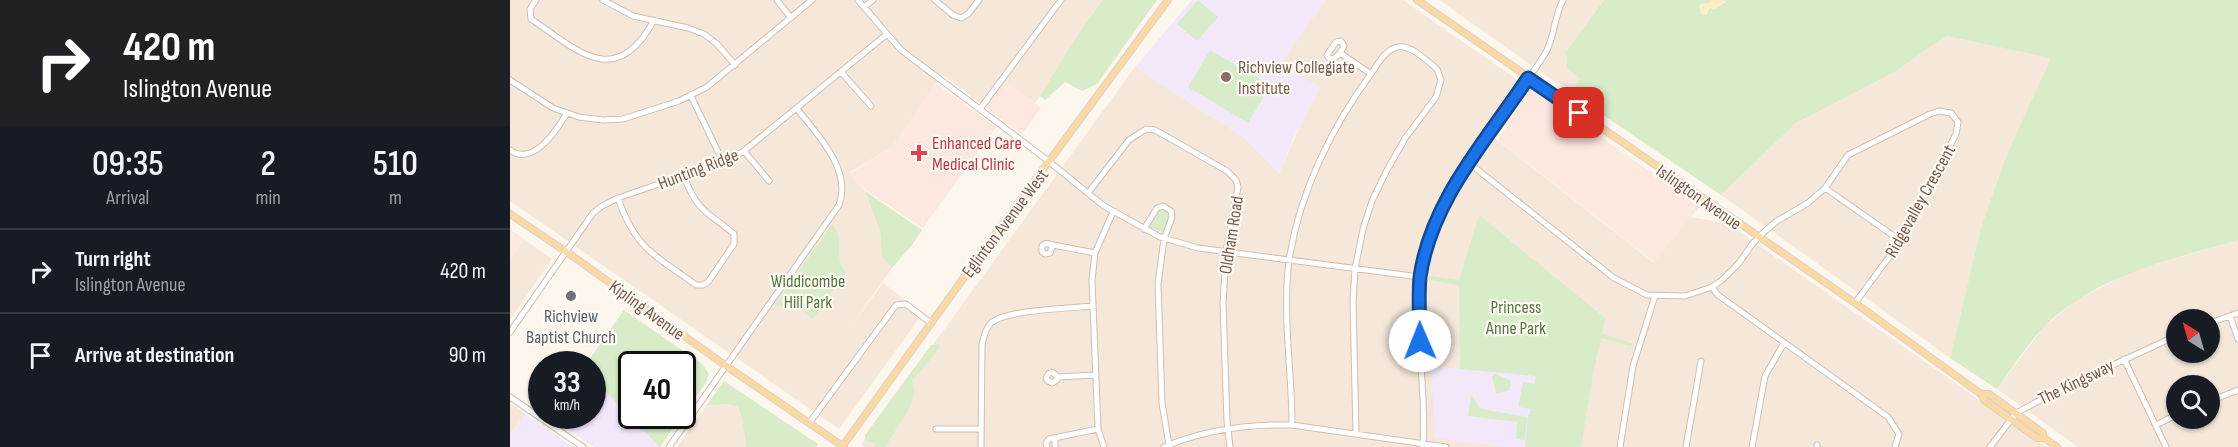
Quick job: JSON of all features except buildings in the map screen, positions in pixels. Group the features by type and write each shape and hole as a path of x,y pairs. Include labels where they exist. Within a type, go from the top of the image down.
{"main road":[{"name":"Eglinton Avenue West","path":"843,447 1168,0"},
{"name":"Islington Avenue","path":"1417,0 1855,303 1982,394 1989,394 2043,433 2044,438"},
{"name":"Kipling Avenue","path":"510,214 843,447"},
{"name":"Islington Avenue","path":"1982,394 1984,400 2010,419 2037,438 2044,438 2057,447"}],"street":[{"path":"536,0 530,9 531,19 594,59 610,60 632,50 644,38 652,22"},
{"path":"603,0 633,16 652,22 688,28 704,34 717,44 735,65"},
{"path":"777,0 791,18"},
{"path":"510,80 553,108 567,113 603,120 623,119 691,96 707,87 812,0"},
{"path":"858,0 901,50 1113,212 1143,229 1198,248 1420,277"},
{"path":"864,7 873,0"},
{"path":"935,0 953,15 961,18 968,14 979,0"},
{"path":"980,109 1061,0"},
{"path":"1424,445 1419,313 1420,277 1428,246 1438,216 1451,190 1550,44 1563,0"},
{"name":"Hunting Ridge","path":"510,332 593,213 618,198 684,177 744,152 887,34"},
{"path":"1292,425 1288,315 1290,260 1297,228 1311,182 1332,135 1371,74 1389,51 1397,47 1405,47 1437,69 1441,86 1436,97 1406,137 1372,201 1363,229 1354,269 1356,434"},
{"path":"1340,53 1371,74"},
{"path":"841,72 871,106"},
{"path":"691,96 723,162"},
{"path":"669,447 831,217 842,197 843,189 839,171 819,136 797,109"},
{"name":"Ridgevalley Crescent","path":"1712,287 1739,263 1758,238 1777,221 1808,203 1825,188 1848,155 1936,112 1951,113 1958,122 1958,128 1901,241 1855,303"},
{"path":"510,150 525,156 556,131 567,113"},
{"name":"Oldham Road","path":"1088,192 1133,136 1146,129 1155,130 1227,171 1236,180 1238,192 1226,252 1223,304 1230,447"},
{"path":"744,152 769,181"},
{"path":"1469,163 1602,270 1629,286 1654,296 1685,296 1712,287 1718,295 1888,417 1899,434 1895,447"},
{"path":"618,198 625,219 640,243 696,285 703,285 708,282 734,244 734,234 705,214 693,198 684,177"},
{"path":"1825,188 1901,241"},
{"path":"1143,229 1155,210 1166,207 1171,211 1172,217 1164,238 1158,284 1162,403 1167,446 1228,429 1292,425 1446,447"},
{"path":"1104,447 1098,429 1095,375 1093,306 1095,253 1113,212"},
{"path":"1053,245 1095,253"},
{"path":"1620,447 1633,366 1654,296"},
{"path":"810,422 897,304 906,304 931,323"},
{"path":"981,447 982,345 986,331 992,323 1009,315 1093,306"},
{"path":"2220,320 2238,313"},
{"path":"2230,316 2238,339"},
{"name":"The Kingsway","path":"1990,447 2016,413 2166,340"},
{"path":"1752,447 1764,376 1784,343"},
{"path":"2124,359 2166,447"},
{"path":"1686,447 1701,361"},
{"path":"1058,377 1095,375"},
{"path":"2220,397 2238,390"},
{"path":"510,397 583,447"},
{"path":"2156,425 2166,420"},
{"path":"936,429 981,429"},
{"path":"1047,447 1047,440 1098,429"},
{"path":"1055,438 1055,447"}],"shaded area":[{"path":"510,0 1112,0 1035,103 1007,83 988,109 942,74 892,147 850,172 865,191 880,231 882,257 892,268 851,326 883,283 923,313 839,429 510,201"},
{"name":"Richview Collegiate Institute","path":"1192,0 1325,0 1280,64 1321,88 1293,139 1279,173 1245,138 1135,67"},
{"path":"1325,0 1403,0 1519,81 1487,132 1653,262 1690,217 1727,223 2046,447 865,447 861,444 1135,67 1245,138 1279,173 1305,115 1280,64"},
{"path":"1439,0 1604,0 1564,54 1567,57 1567,68 1580,79 1571,93"},
{"path":"1946,36 2052,58 2005,159 1982,224 1950,358 1721,195 1796,123 1895,72"},
{"path":"1007,82 1041,108 1022,134 988,109"},
{"path":"935,83 996,127 923,228 858,185 850,173 892,147"},
{"path":"1530,88 1700,206 1654,262 1498,140"},
{"path":"510,229 524,239 510,259"},
{"path":"524,239 552,259 510,320 510,259"},
{"path":"2238,240 2238,447 2078,447 1997,389 2043,328 2076,300 2133,271"},
{"path":"1431,367 1536,376 1525,447 1506,447 1435,438"},
{"path":"606,392 618,404 618,429 642,429 660,447 594,447 568,429 606,429"},
{"path":"510,403 525,414 510,435"},
{"path":"727,404 738,407 742,416 746,447 677,447 690,429 696,429 696,420 706,406"},
{"path":"525,414 528,416 528,429 547,429 573,447 510,447 510,435"}],"green space":[{"path":"1103,0 1157,0 1097,84 1082,91 1065,82 1045,100 1040,96 1077,36"},
{"path":"1198,0 1218,17 1197,41 1177,24"},
{"path":"1604,0 2238,0 2238,240 2160,263 2110,282 2087,294 2064,309 2037,334 1997,389 1950,358 1982,224 2005,159 2051,58 1946,36 1895,72 1796,123 1721,195 1571,93 1580,79 1567,68 1567,57 1564,54"},
{"path":"1210,50 1271,85 1248,123 1188,87"},
{"path":"865,191 922,230 892,268 882,257 880,231"},
{"path":"1162,208 1167,211 1169,217 1163,232 1148,226 1157,210"},
{"name":"Princess Anne Park","path":"1479,215 1605,318 1602,334 1632,343 1631,346 1601,338 1581,447 1525,447 1531,409 1518,407 1523,382 1535,384 1536,376 1460,369 1459,285 1430,280 1430,276 1459,280"},
{"name":"Widdicombe Hill Park","path":"832,224 838,235 840,260 846,272 813,319 801,311 775,305"},
{"path":"624,310 683,351 618,351 618,404 606,392 606,351 595,351"},
{"path":"939,344 939,349 912,381 915,392 908,411 885,447 874,447 875,444 865,440 865,435 931,345"},
{"path":"696,360 709,374 706,383 696,396"},
{"path":"1495,374 1510,380 1511,385 1508,391 1496,393 1492,377"},
{"path":"724,381 818,444 816,447 746,447 742,417 738,407 727,404 706,406"},
{"path":"1471,394 1481,409 1527,417 1525,440 1516,439 1517,422 1468,416"},
{"path":"642,429 673,429 660,447"}],"sand":[{"path":"1713,0 1726,2 1714,9 1710,8 1706,15 1702,14 1700,4"}],"place":[{"name":"Richview Collegiate Institute","path":"1226,77"},
{"name":"Enhanced Care Medical Clinic","path":"919,153"},
{"name":"Richview Baptist Church","path":"571,296"}],"route":[{"path":"1420,341 1420,277 1438,216 1451,190 1528,78 1579,113"}]}
